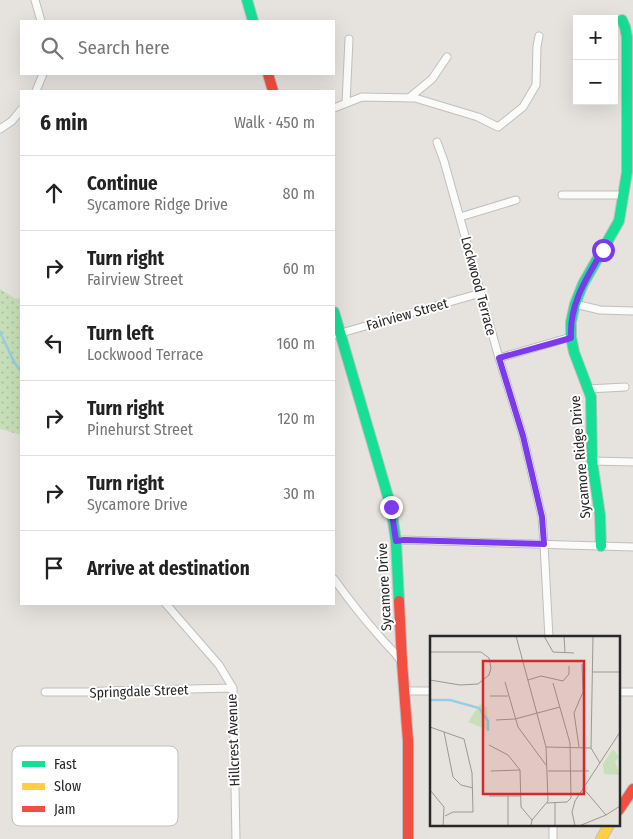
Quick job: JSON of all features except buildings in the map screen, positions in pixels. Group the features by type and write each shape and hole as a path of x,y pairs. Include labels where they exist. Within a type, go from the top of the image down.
{"street":[{"path":"36,0 41,20"},
{"path":"247,0 253,20"},
{"name":"Sycamore Ridge Drive","path":"601,546 600,515 592,461 591,403 588,389 574,352 571,338 571,322 575,304 583,284 619,221 624,195 627,172 627,37 622,20"},
{"path":"335,108 362,97 415,98 478,117 498,127 523,107 536,85 539,36"},
{"path":"346,103 349,39"},
{"path":"409,98 432,79 447,58"},
{"path":"36,90 43,75"},
{"path":"268,75 272,90"},
{"path":"0,129 12,121 20,111"},
{"name":"Lockwood Terrace","path":"437,142 523,436 542,517 549,636"},
{"path":"562,195 624,195"},
{"path":"460,217 516,200"},
{"name":"Fairview Street","path":"337,334 481,292"},
{"path":"575,304 600,310 633,311"},
{"name":"Sycamore Drive","path":"335,319 337,334 391,507 396,541 408,741 408,839"},
{"path":"499,358 571,338"},
{"path":"588,389 625,387"},
{"path":"592,461 633,462"},
{"path":"396,541 633,547"},
{"path":"335,580 352,605 402,662"},
{"name":"Hillcrest Avenue","path":"167,605 219,665 233,688 236,839"},
{"name":"Springdale Street","path":"45,692 233,688"},
{"path":"404,691 430,691"},
{"path":"620,692 633,692"},
{"path":"626,806 633,789"},
{"path":"553,826 553,839"},
{"path":"601,839 608,826"}],"green space":[{"path":"0,289 16,299 20,298 20,435 0,429"}],"waterway":[{"path":"0,332 14,362 20,370"}],"traffic: fast":[{"path":"247,0 253,20"},
{"path":"601,546 600,515 592,461 591,397 574,352 571,322 575,304 583,284 619,221 627,172 627,37 622,20"},
{"path":"335,315 391,507 396,541 399,601"}],"traffic: slow":[{"path":"601,839 608,826"}],"traffic: jam":[{"path":"268,75 273,90"},
{"path":"399,601 408,741 408,839"},
{"path":"620,808 633,789"}],"route":[{"path":"391,507 396,541 544,544 542,517 523,436 499,358 571,338 570,330 575,304 583,284 603,250"}]}
